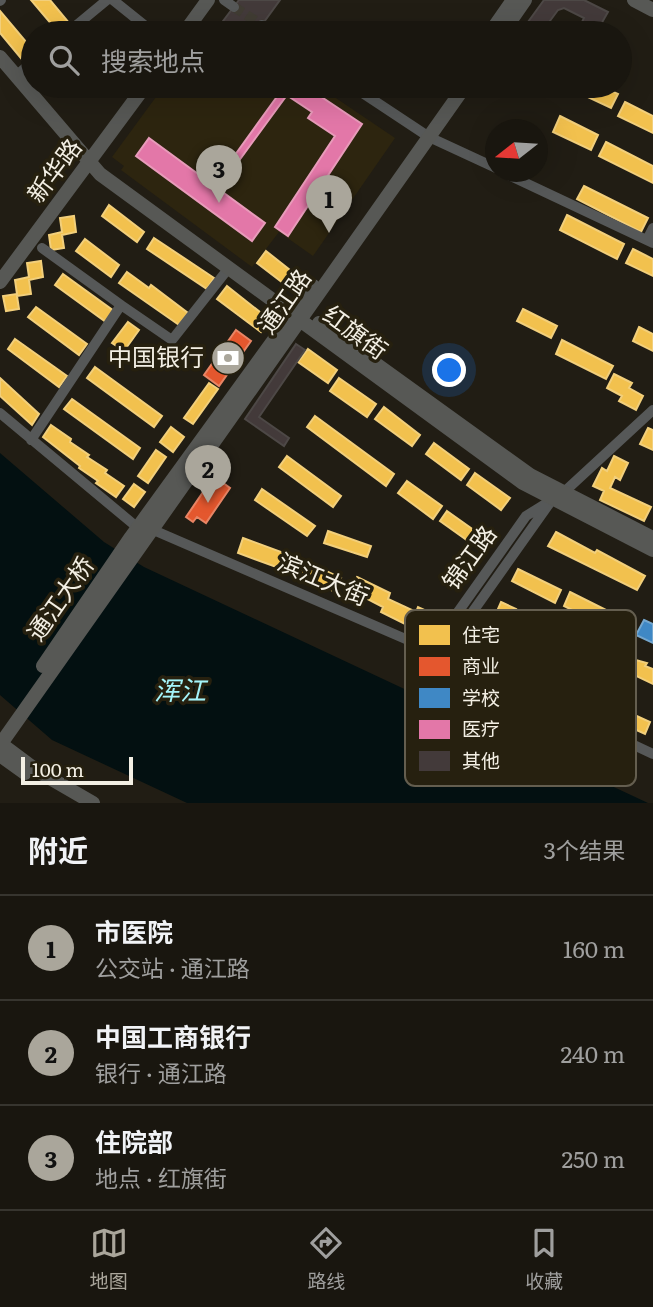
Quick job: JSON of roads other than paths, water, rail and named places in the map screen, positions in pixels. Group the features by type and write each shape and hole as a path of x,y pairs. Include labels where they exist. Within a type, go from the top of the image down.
{"main road":[{"path":"193,21 208,0"},
{"path":"498,21 513,0"},
{"path":"511,21 526,0"},
{"path":"634,0 653,9"},
{"name":"红旗街","path":"0,57 21,82"},
{"name":"红旗街","path":"35,98 100,174 229,269 299,314 523,483 558,496 653,550"},
{"name":"新华路","path":"0,282 136,98"},
{"name":"通江路","path":"140,535 299,314 425,134 446,98"},
{"name":"通江路","path":"425,134 455,98"},
{"path":"90,161 104,167 299,314"},
{"path":"558,496 653,538"},
{"name":"通江大桥","path":"6,725 140,535"},
{"path":"6,725 0,744 36,770 93,803"},
{"path":"0,755 76,803"}],"street":[{"path":"82,21 107,0"},
{"path":"113,0 139,21"},
{"path":"16,76 21,72"},
{"path":"370,98 425,134 485,163"},
{"path":"523,182 650,242 653,228"},
{"path":"42,248 172,340 229,269"},
{"path":"31,440 121,305"},
{"name":"锦江路","path":"459,610 526,516 558,496 653,410"},
{"name":"滨江大街","path":"0,413 140,535 405,640"},
{"name":"锦江路","path":"475,610 558,496"},
{"name":"滨江大街","path":"636,746 653,754"}],"water":[{"name":"浑江","path":"0,453 104,542 144,567 405,689 405,786 612,786 648,803 187,803 52,740 0,695"}],"tunnel":[{"path":"234,7 256,21"}],"place":[{"name":"住院部","path":"219,203"},
{"name":"市医院","path":"329,233"},
{"name":"中国银行","path":"228,358"},
{"name":"中国工商银行","path":"208,503"}]}
